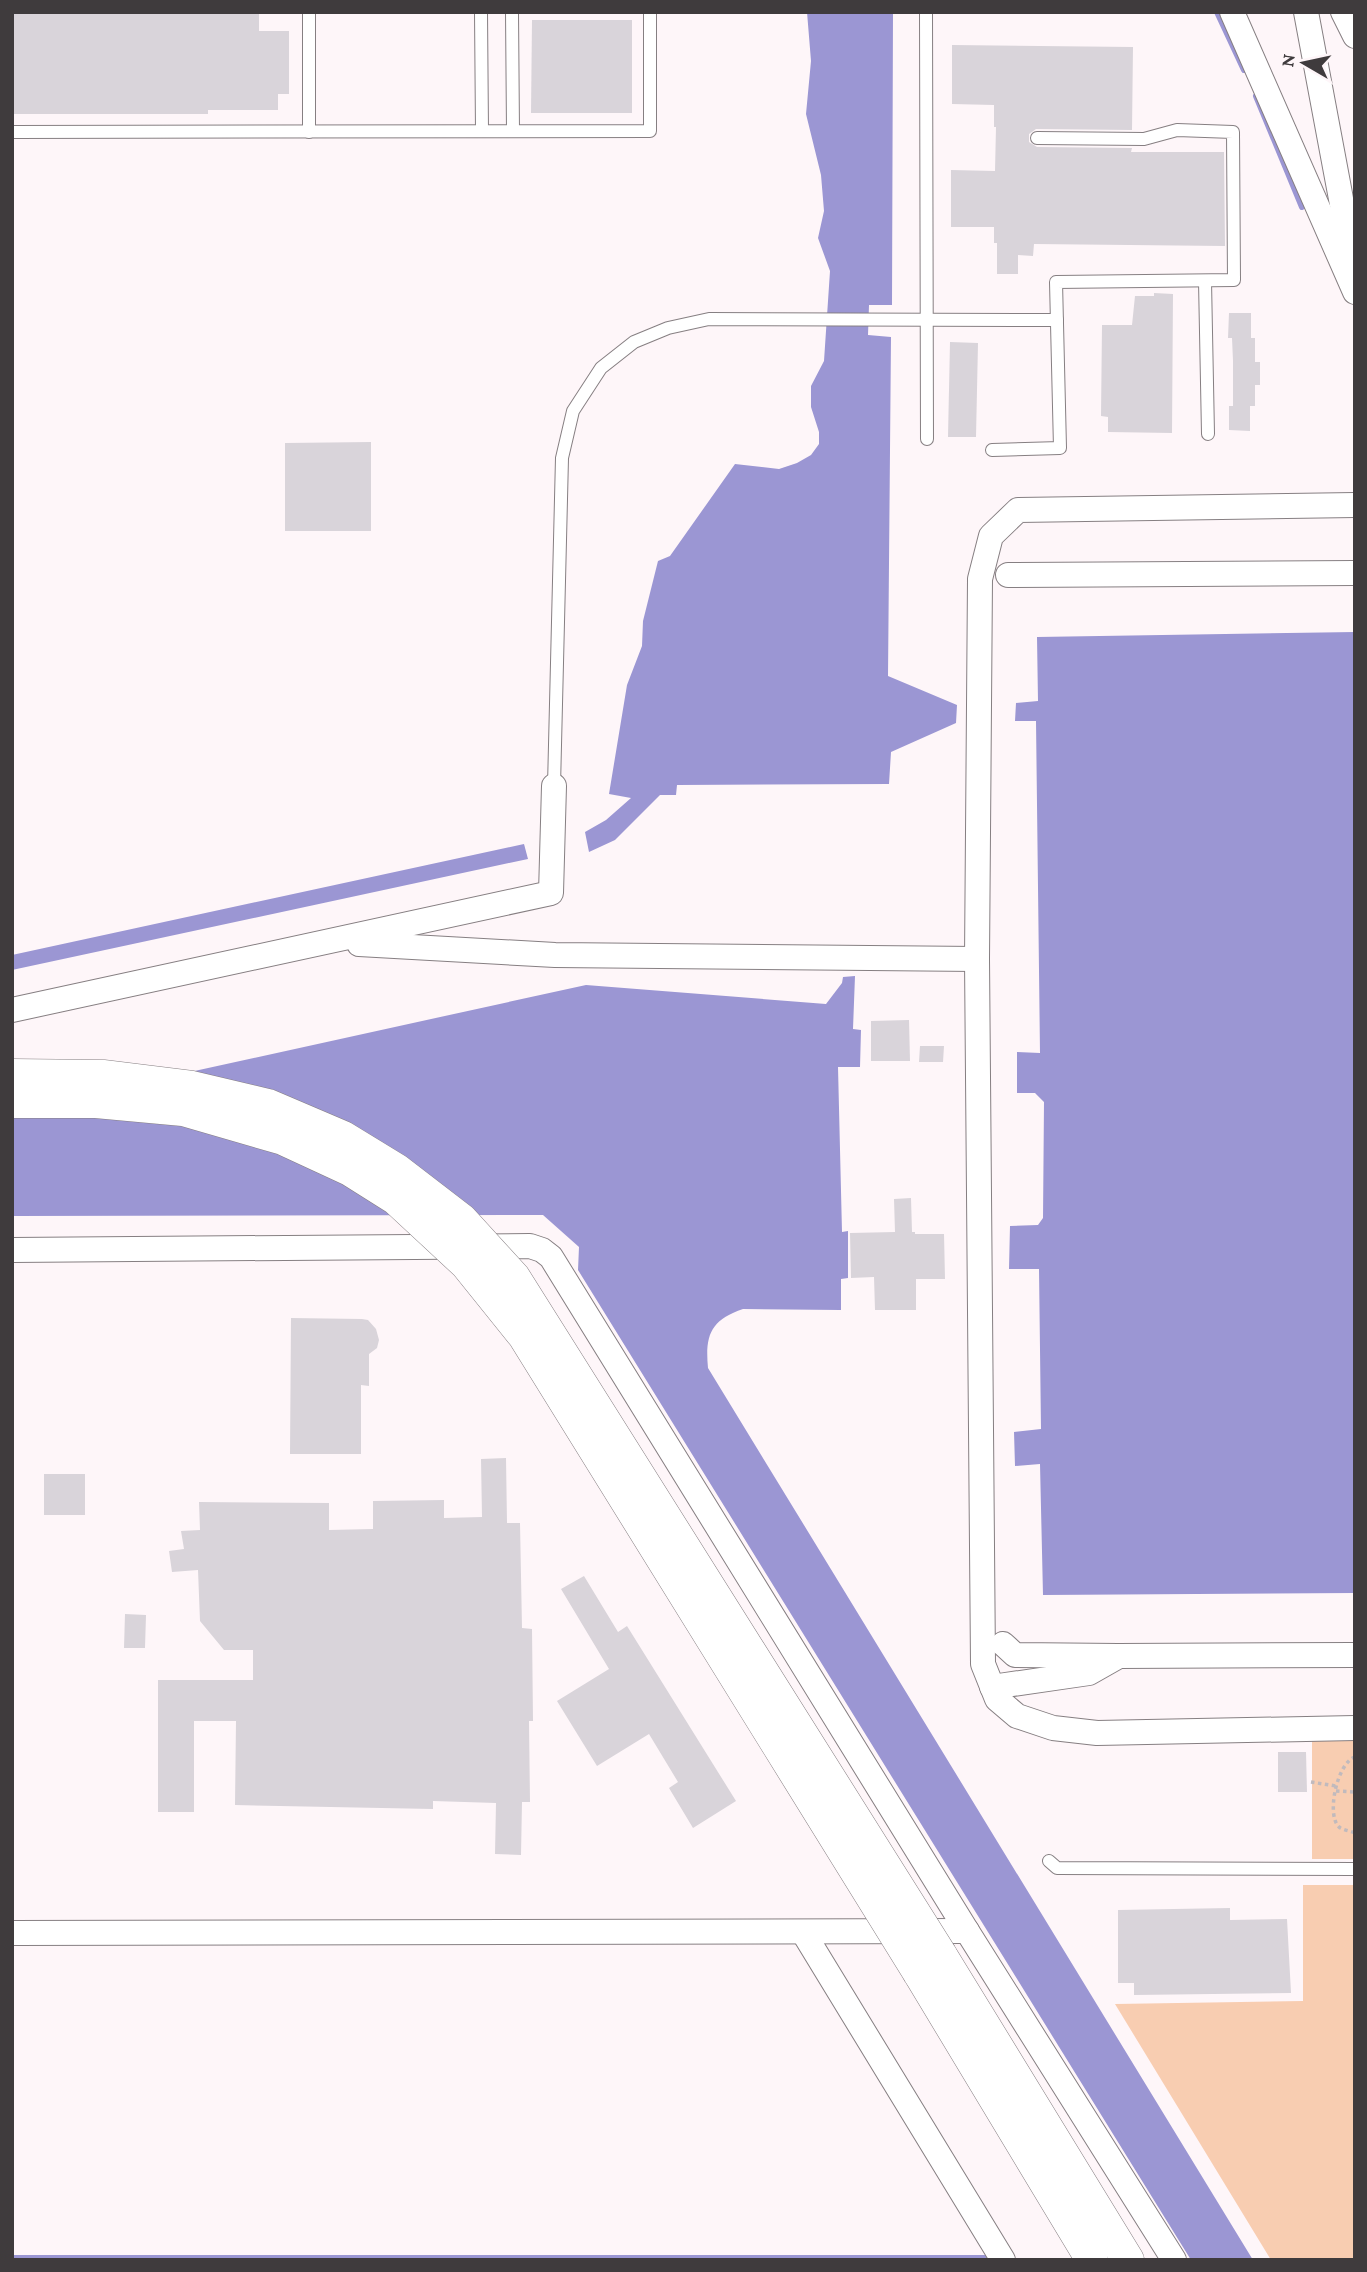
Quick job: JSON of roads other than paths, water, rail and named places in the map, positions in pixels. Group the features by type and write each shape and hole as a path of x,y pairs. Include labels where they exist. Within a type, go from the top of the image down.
{"street":[{"path":"1231,12 1355,292"},
{"path":"1306,12 1355,275"},
{"path":"1343,12 1355,36"},
{"path":"1355,505 1018,510 991,536 980,579 977,959 983,1664 997,1699 1017,1716 1053,1728 1097,1732 1355,1728"},
{"path":"1008,575 1355,573"},
{"path":"12,1010 551,893 554,786"},
{"path":"327,942 555,955 977,959"},
{"path":"12,1075 103,1076 192,1087 268,1105 344,1137 397,1170 462,1220 514,1277 930,1964 1092,2260"},
{"path":"12,1102 96,1102 183,1110 283,1139 350,1170 396,1199 466,1264 524,1336 930,1964 1128,2260"},
{"path":"12,1250 530,1246 551,1256 967,1931 1174,2260"},
{"path":"1003,1644 1015,1655 1355,1655"},
{"path":"992,1687 1089,1673 1119,1656"},
{"path":"12,1933 967,1931"},
{"path":"803,1932 1003,2260"}],"lane":[{"path":"309,12 309,132"},
{"path":"481,12 482,131"},
{"path":"512,12 513,131"},
{"path":"12,132 650,131 650,12"},
{"path":"926,12 927,439"},
{"path":"992,450 1060,448 1056,282 1234,281 1233,132 1177,130 1144,139 1037,138"},
{"path":"1205,281 1208,434"},
{"path":"554,786 562,458 573,411 601,368 634,342 668,328 709,319 1057,320"},
{"path":"1049,1861 1056,1868 1355,1869"}],"waterway":[{"path":"1217,12 1244,70"},
{"path":"1256,96 1302,207"},
{"path":"12,2258 988,2258"}]}
